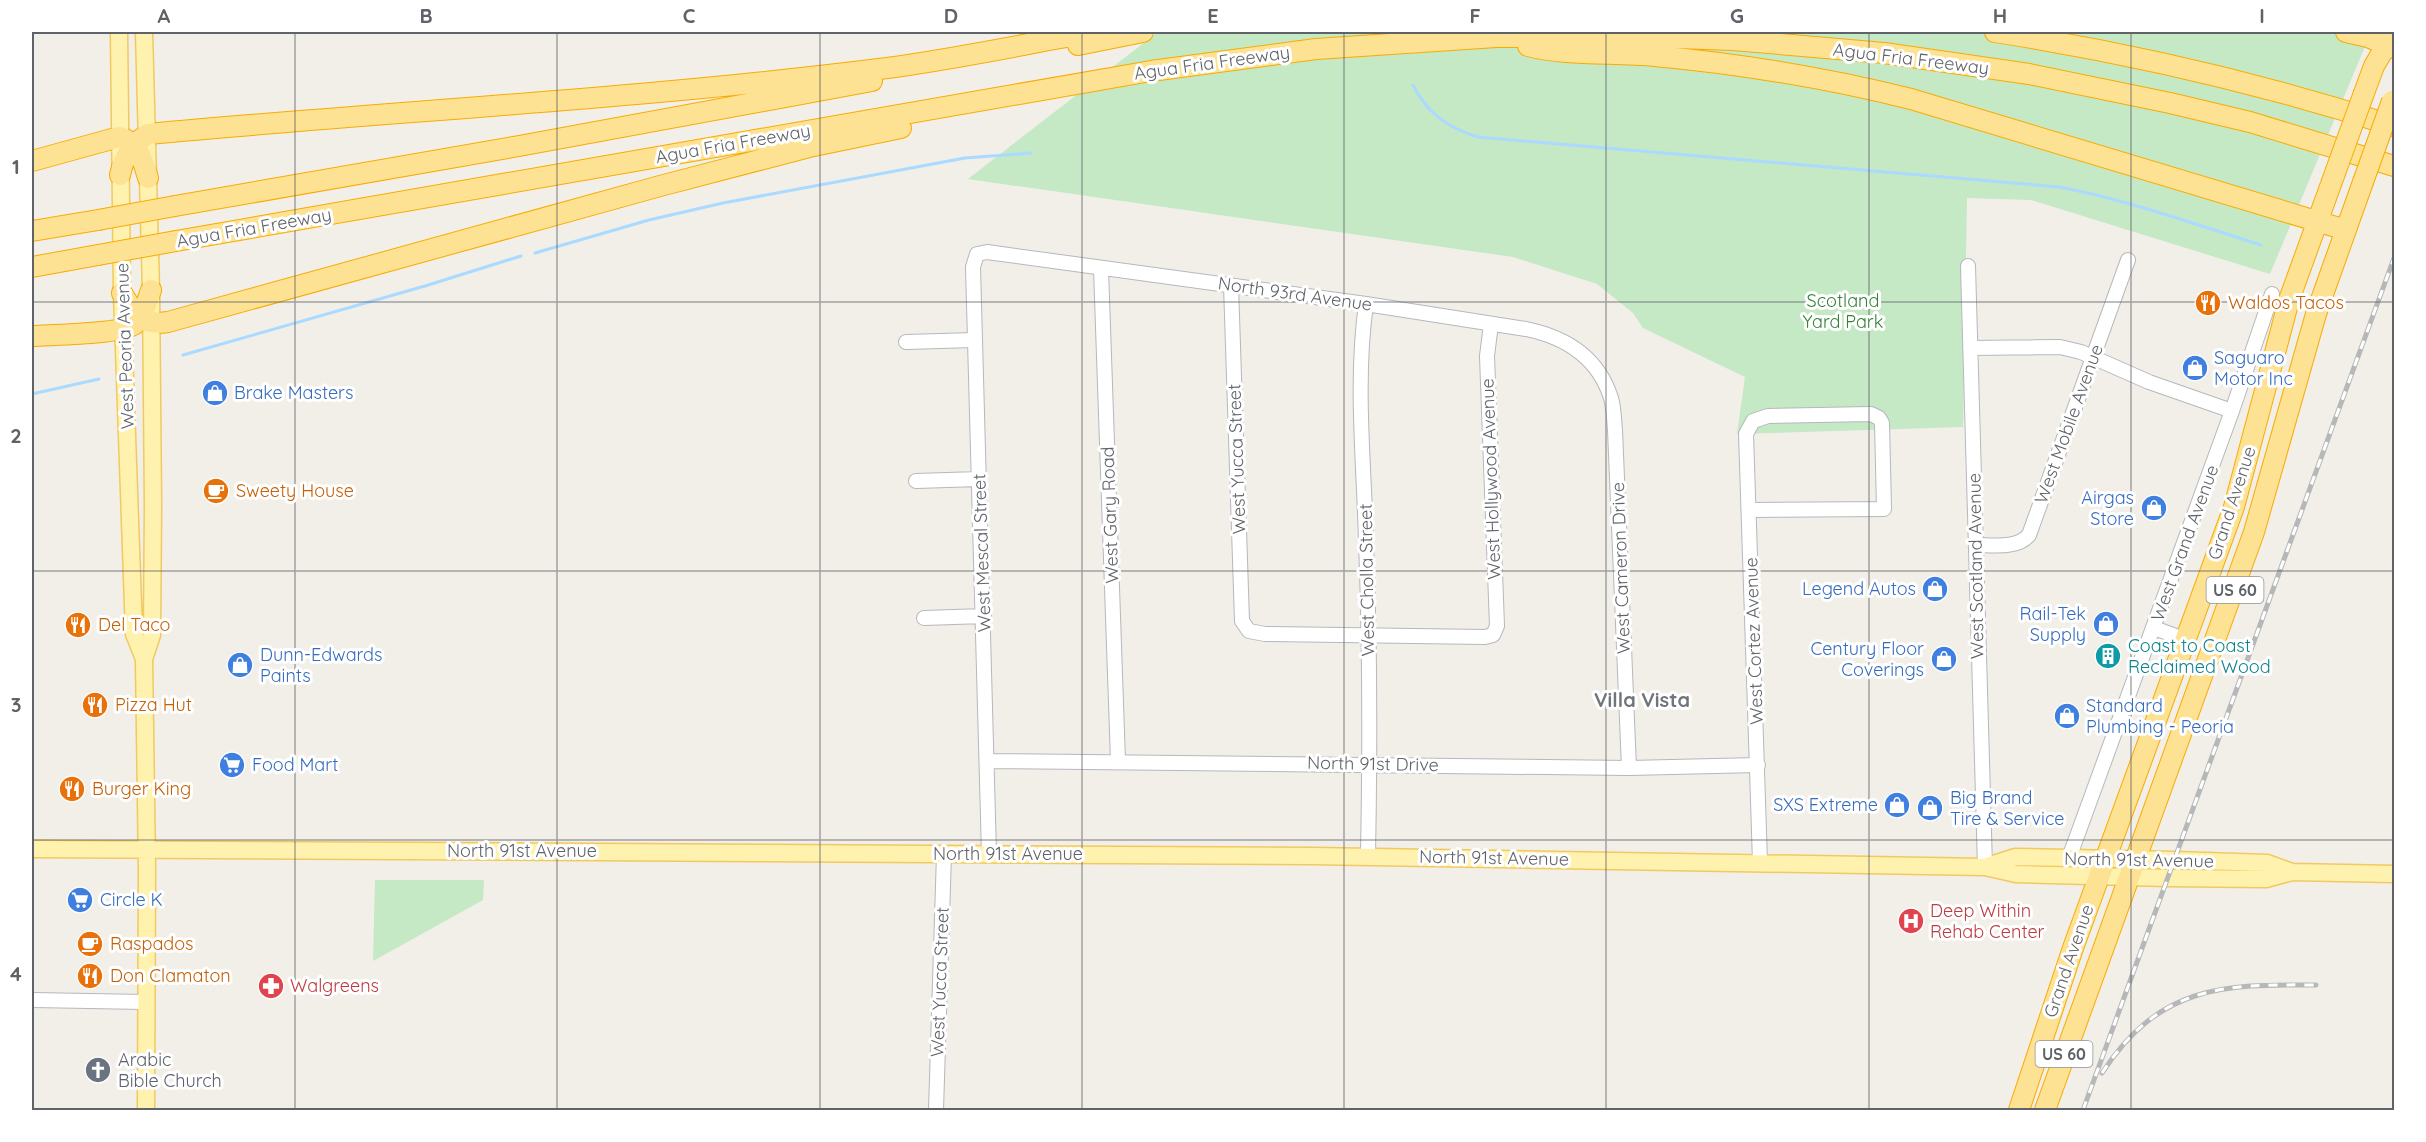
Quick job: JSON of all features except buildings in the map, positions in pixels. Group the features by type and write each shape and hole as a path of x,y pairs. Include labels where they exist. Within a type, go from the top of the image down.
{"highway":[{"path":"32,161 134,138 322,118 728,85 888,68 1094,32"},
{"name":"Agua Fria Freeway","path":"32,231 531,144 1023,53 1104,41 1143,32"},
{"name":"Agua Fria Freeway","path":"1995,32 2074,44 2218,76 2330,105 2394,126"},
{"path":"2346,32 2391,41"},
{"path":"1496,37 1542,50 1621,53 1704,61 1773,70 1865,88 1911,99 2346,230"},
{"name":"Agua Fria Freeway","path":"32,267 1151,71 1316,49 1496,37 1651,37 1732,40 1918,58 2029,74 2181,106 2250,122 2394,166"},
{"name":"Grand Avenue","path":"2019,1110 2073,948 2234,507 2289,300 2374,66 2391,41"},
{"path":"32,336 124,329 146,320 328,279 617,197 809,147 962,115 1110,90 1151,71"},
{"name":"Grand Avenue","path":"2045,1110 2254,532 2316,314 2393,98"},
{"path":"120,175 124,157 134,138"},
{"path":"134,138 148,178"},
{"path":"146,320 151,290"},
{"path":"122,293 146,320"}],"main road":[{"path":"119,32 134,138"},
{"path":"134,138 144,32"},
{"name":"West Peoria Avenue","path":"120,175 134,634 144,659"},
{"name":"West Peoria Avenue","path":"148,178 151,290"},
{"name":"West Peoria Avenue","path":"146,320 152,530 152,635 144,659 146,1110"},
{"path":"128,444 136,463 139,519 144,526 152,530"},
{"name":"North 91st Avenue","path":"32,849 1368,856 1985,867 2016,874 2132,868 2266,879 2292,872 2394,874"},
{"name":"North 91st Avenue","path":"1985,867 2015,858 2069,858 2102,868"}],"street":[{"name":"North 93rd Avenue","path":"977,254 987,252 1231,285 1546,333 1581,351 1599,371"},
{"name":"West Mescal Street","path":"977,254 973,267 989,854"},
{"name":"West Mobile Avenue","path":"1976,545 2015,544 2024,541 2029,535 2128,260"},
{"name":"West Scotland Avenue","path":"1968,266 1985,867"},
{"name":"West Gary Road","path":"1101,269 1118,761"},
{"name":"West Yucca Street","path":"1231,285 1242,621 1249,631 1265,634 1370,635"},
{"name":"West Grand Avenue","path":"2069,858 2154,628 2272,294"},
{"name":"West Cholla Street","path":"1366,304 1362,337 1361,381 1370,635 1368,856"},
{"name":"West Hollywood Avenue","path":"1370,635 1485,637 1493,635 1497,626 1487,356 1491,324"},
{"path":"906,342 975,340"},
{"path":"1970,348 2060,347 2232,411"},
{"name":"West Cameron Drive","path":"1599,371 1611,399 1615,430 1629,768"},
{"name":"West Cortez Avenue","path":"1749,510 1884,509 1882,423 1879,418 1871,414 1768,416 1753,421 1746,434 1760,862"},
{"path":"916,481 979,479"},
{"path":"924,618 984,616"},
{"path":"2154,628 2184,639"},
{"name":"North 91st Drive","path":"988,761 1629,768 1758,765"},
{"name":"West Yucca Street","path":"936,1110 944,854"},
{"path":"32,1000 146,1002"}],"green space":[{"name":"Scotland Yard Park","path":"1158,32 2371,32 2270,274 2031,200 1967,198 1963,427 1737,434 1745,377 1643,328 1633,313 1597,284 1513,257 968,179"},
{"path":"375,880 484,880 483,900 373,961"}],"waterway":[{"path":"1413,85 1425,104 1440,118 1457,129 1478,137 2059,187 2136,206 2261,245"},
{"path":"535,253 649,220 723,203 965,158 1031,153"},
{"path":"183,355 425,286 521,256"},
{"path":"32,394 99,379"}],"railway":[{"path":"2083,1110 2394,258"},
{"path":"2102,1073 2124,1044 2146,1022 2170,1007 2195,996 2222,989 2250,986 2316,985"}],"place":[{"name":"Waldos Tacos","path":"2208,303"},
{"name":"Saguaro Motor Inc","path":"2195,368"},
{"name":"Brake Masters","path":"215,393"},
{"name":"Sweety House","path":"216,491"},
{"name":"Airgas Store","path":"2154,508"},
{"name":"Legend Autos","path":"1935,589"},
{"name":"Rail-Tek Supply","path":"2106,624"},
{"name":"Del Taco","path":"78,625"},
{"name":"Coast to Coast Reclaimed Wood","path":"2108,656"},
{"name":"Century Floor Coverings","path":"1944,659"},
{"name":"Dunn-Edwards Paints","path":"240,665"},
{"name":"Pizza Hut","path":"95,705"},
{"name":"Standard Plumbing - Peoria","path":"2067,716"},
{"name":"Food Mart","path":"232,765"},
{"name":"Burger King","path":"72,789"},
{"name":"SXS Extreme","path":"1897,805"},
{"name":"Big Brand Tire & Service","path":"1930,808"},
{"name":"Circle K","path":"80,900"},
{"name":"Deep Within Rehab Center","path":"1911,921"},
{"name":"Raspados","path":"90,944"},
{"name":"Don Clamaton","path":"90,976"},
{"name":"Walgreens","path":"271,986"},
{"name":"Arabic Bible Church","path":"98,1070"}],"district":[{"name":"Villa Vista","path":"1642,700"}]}
